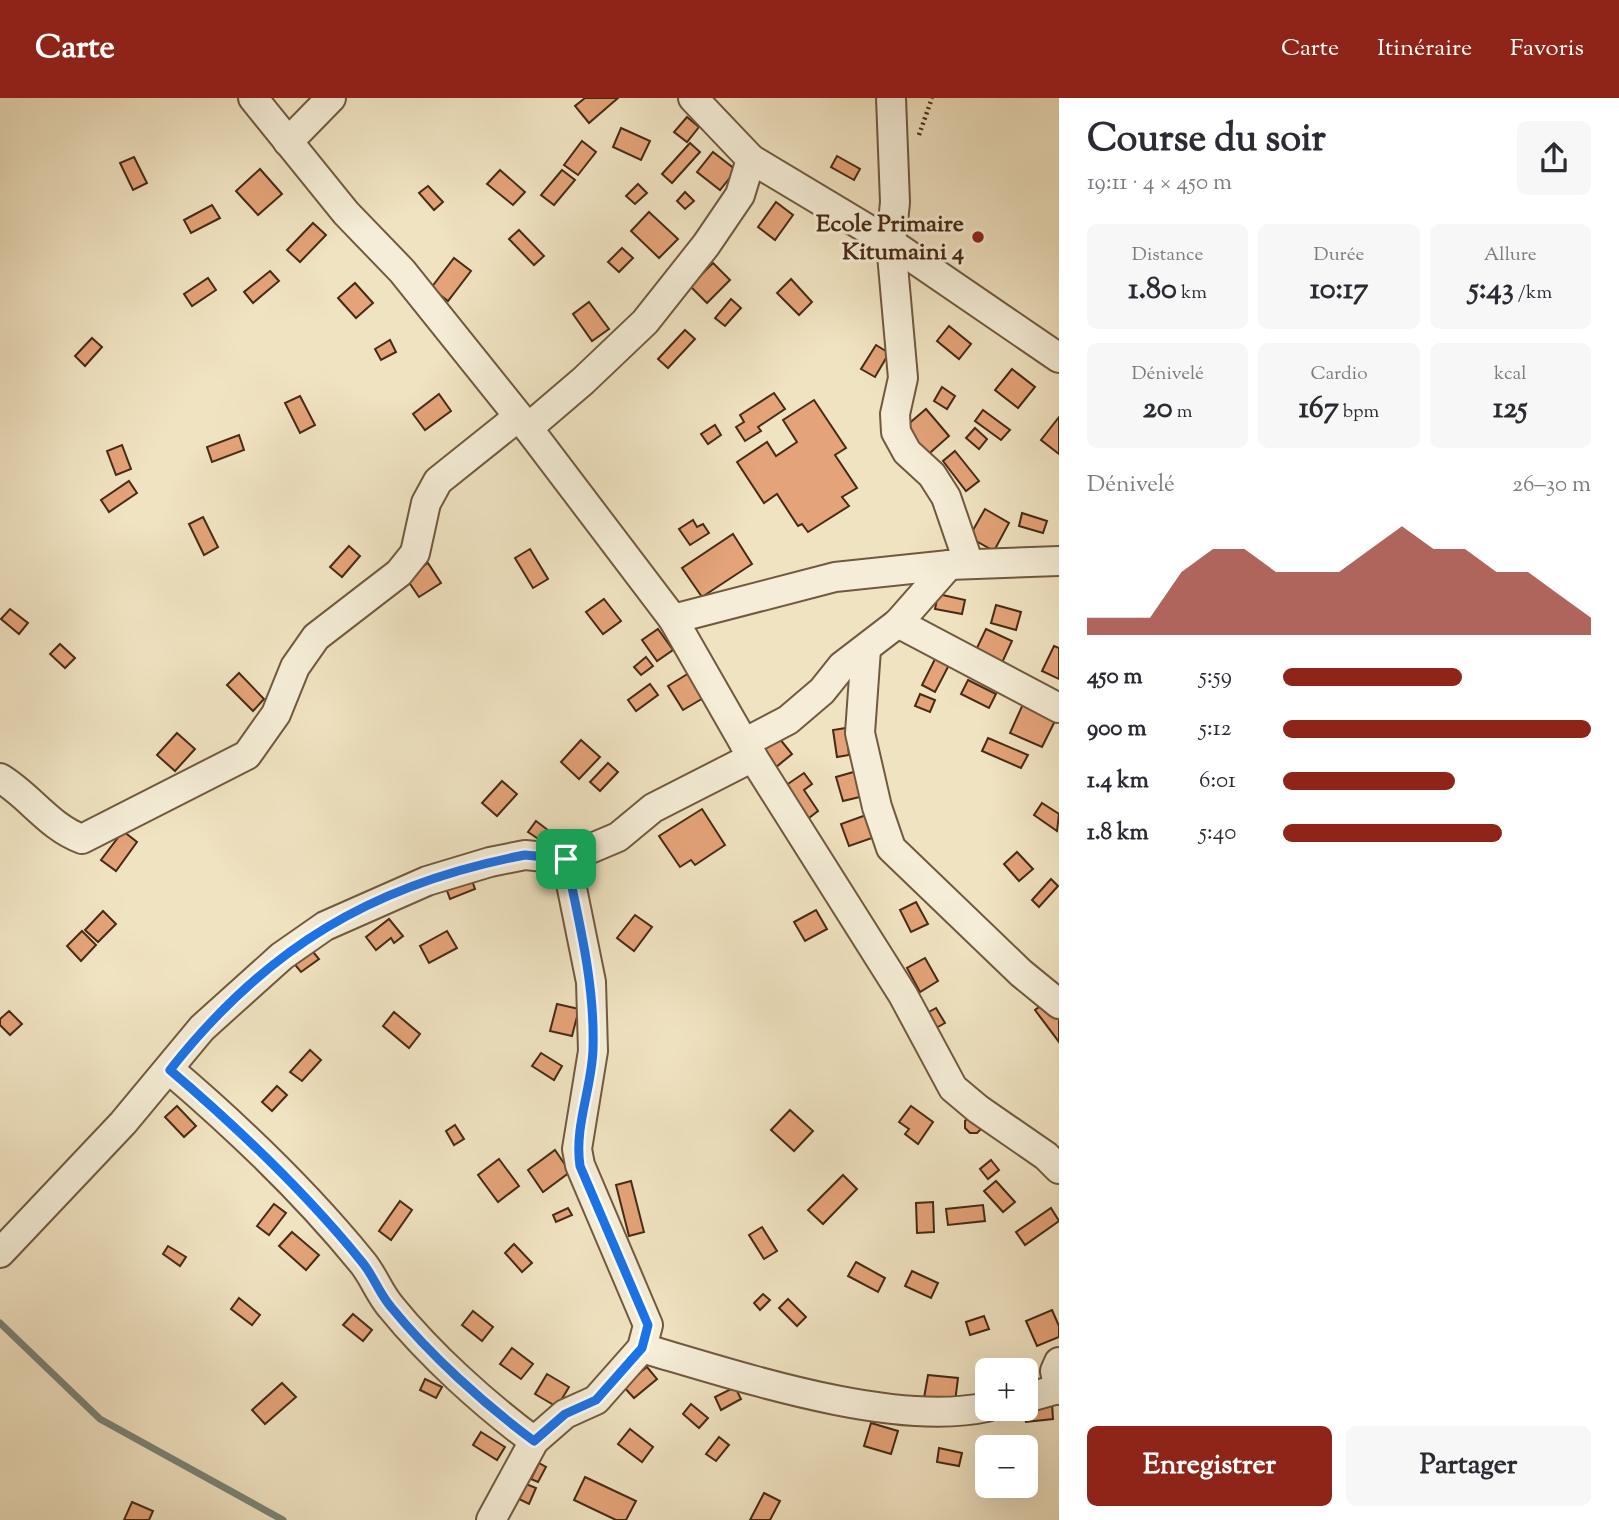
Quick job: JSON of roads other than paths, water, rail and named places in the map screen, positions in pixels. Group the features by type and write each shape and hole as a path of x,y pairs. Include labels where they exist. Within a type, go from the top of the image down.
{"street":[{"path":"253,98 346,213 402,271 523,422 673,619 748,750 903,995 953,1088 978,1110 1046,1156 1059,1169"},
{"path":"288,142 331,98"},
{"path":"693,98 751,159 891,243 1059,358"},
{"path":"891,98 895,202 891,243 903,378 895,414 896,432 907,452 932,475 946,497 959,564"},
{"path":"0,778 22,791 62,832 82,839 247,755 276,714 295,667 316,637 399,573 415,553 426,503 438,481 583,381 645,322 706,246 740,195 751,159"},
{"path":"673,619 835,577 959,564 1059,561"},
{"path":"0,1253 170,1070 202,1028 282,956 325,926 427,881 490,862 525,855 566,859 618,837 653,808 748,750 788,720 822,691 842,666 898,623 959,564"},
{"path":"898,623 1059,708"},
{"path":"866,649 860,733 877,807 891,848 1021,973 1059,1004"},
{"path":"491,1520 534,1441 565,1414 596,1400 642,1348 648,1325 580,1166 577,1149 593,1051 591,982 566,859"},
{"path":"170,1070 225,1117 314,1209 363,1263 390,1306 488,1407 534,1441"},
{"path":"642,1348 822,1396 924,1413 975,1408"},
{"path":"1038,1391 1059,1380"}],"waterway":[{"path":"0,1323 100,1419 283,1520"}],"place":[{"name":"Ecole Primaire Kitumaini 4","path":"978,237"}]}
